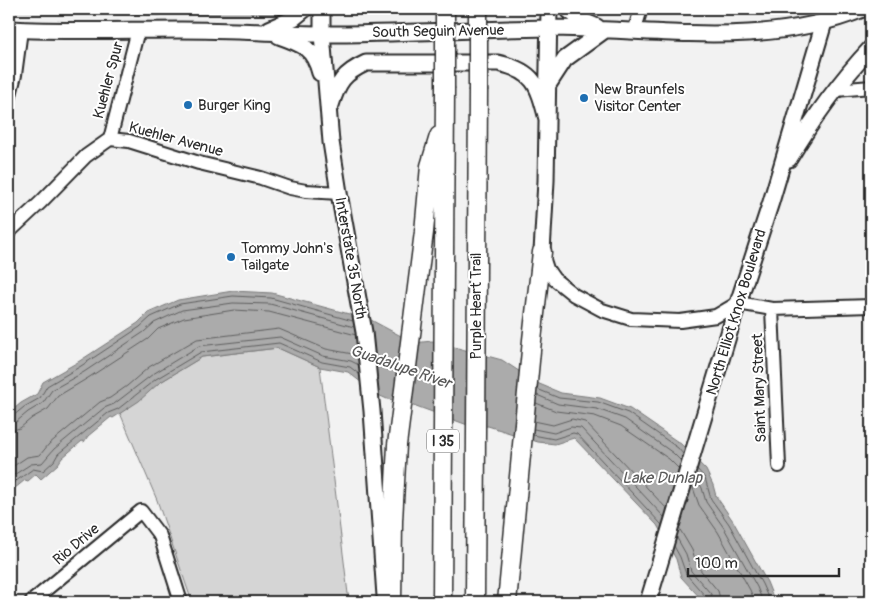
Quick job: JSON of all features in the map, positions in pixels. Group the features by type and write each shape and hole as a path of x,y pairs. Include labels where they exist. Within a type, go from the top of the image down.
{"highway":[{"name":"I 35","path":"442,602 445,9"},
{"name":"Purple Heart Trail","path":"475,602 478,9"},
{"path":"392,602 393,521 398,445 420,273 430,166 445,118"},
{"path":"507,602 542,252"}],"main road":[{"path":"263,31 294,18 305,9"},
{"name":"Interstate 35 North","path":"322,9 322,34 331,142 338,193 364,332 372,411 386,602"},
{"path":"542,252 545,216 549,9"},
{"path":"567,9 583,21 605,30"},
{"name":"South Seguin Avenue","path":"15,29 263,31 322,34 548,28 634,32 752,33 826,15 863,9"},
{"name":"North Elliot Knox Boulevard","path":"648,602 826,15"},
{"path":"548,86 564,59 605,30"},
{"path":"263,31 295,42 311,51 319,69 329,109"},
{"path":"777,180 802,136 855,65 871,48"},
{"path":"329,109 342,79 366,63 498,63 522,71 533,79 538,88 547,119"}],"street":[{"path":"634,32 641,9"},
{"path":"9,99 15,75 15,29"},
{"name":"Kuehler Spur","path":"110,139 138,30"},
{"path":"836,90 871,87"},
{"name":"Kuehler Avenue","path":"9,232 42,202 86,156 110,139 129,141 199,163 261,178 290,188 338,193"},
{"path":"542,252 547,270 554,279 574,295 602,310 631,319 680,322 716,316 738,303 772,309 871,306"},
{"name":"Saint Mary Street","path":"772,309 779,466"},
{"name":"Rio Drive","path":"31,602 141,510 160,536 182,602"}],"shaded area":[{"path":"9,9 294,9 279,14 160,15 46,14 9,12"},
{"path":"110,9 165,9 160,15 116,14"},
{"path":"194,9 294,9 279,14 194,14"},
{"path":"278,348 320,367 349,602 192,602 157,500 120,413 159,383 202,357"}],"water":[{"name":"Lake Dunlap","path":"233,291 272,293 371,320 414,343 432,341 502,360 537,383 561,393 600,398 630,409 681,444 706,470 716,496 733,521 767,582 775,602 704,602 681,577 676,559 657,525 574,438 555,444 538,442 488,426 473,427 408,403 387,399 376,394 348,372 320,367 278,348 202,357 159,383 139,401 113,418 111,417 88,436 84,442 82,441 62,458 41,479 36,474 9,493 9,413 21,403 37,394 43,382 138,323 148,313 178,300"}],"place":[{"name":"New Braunfels Visitor Center","path":"584,98"},
{"name":"Burger King","path":"188,105"},
{"name":"Tommy John's Tailgate","path":"231,257"}],"water label":[{"name":"Guadalupe River","path":"401,366"}]}
